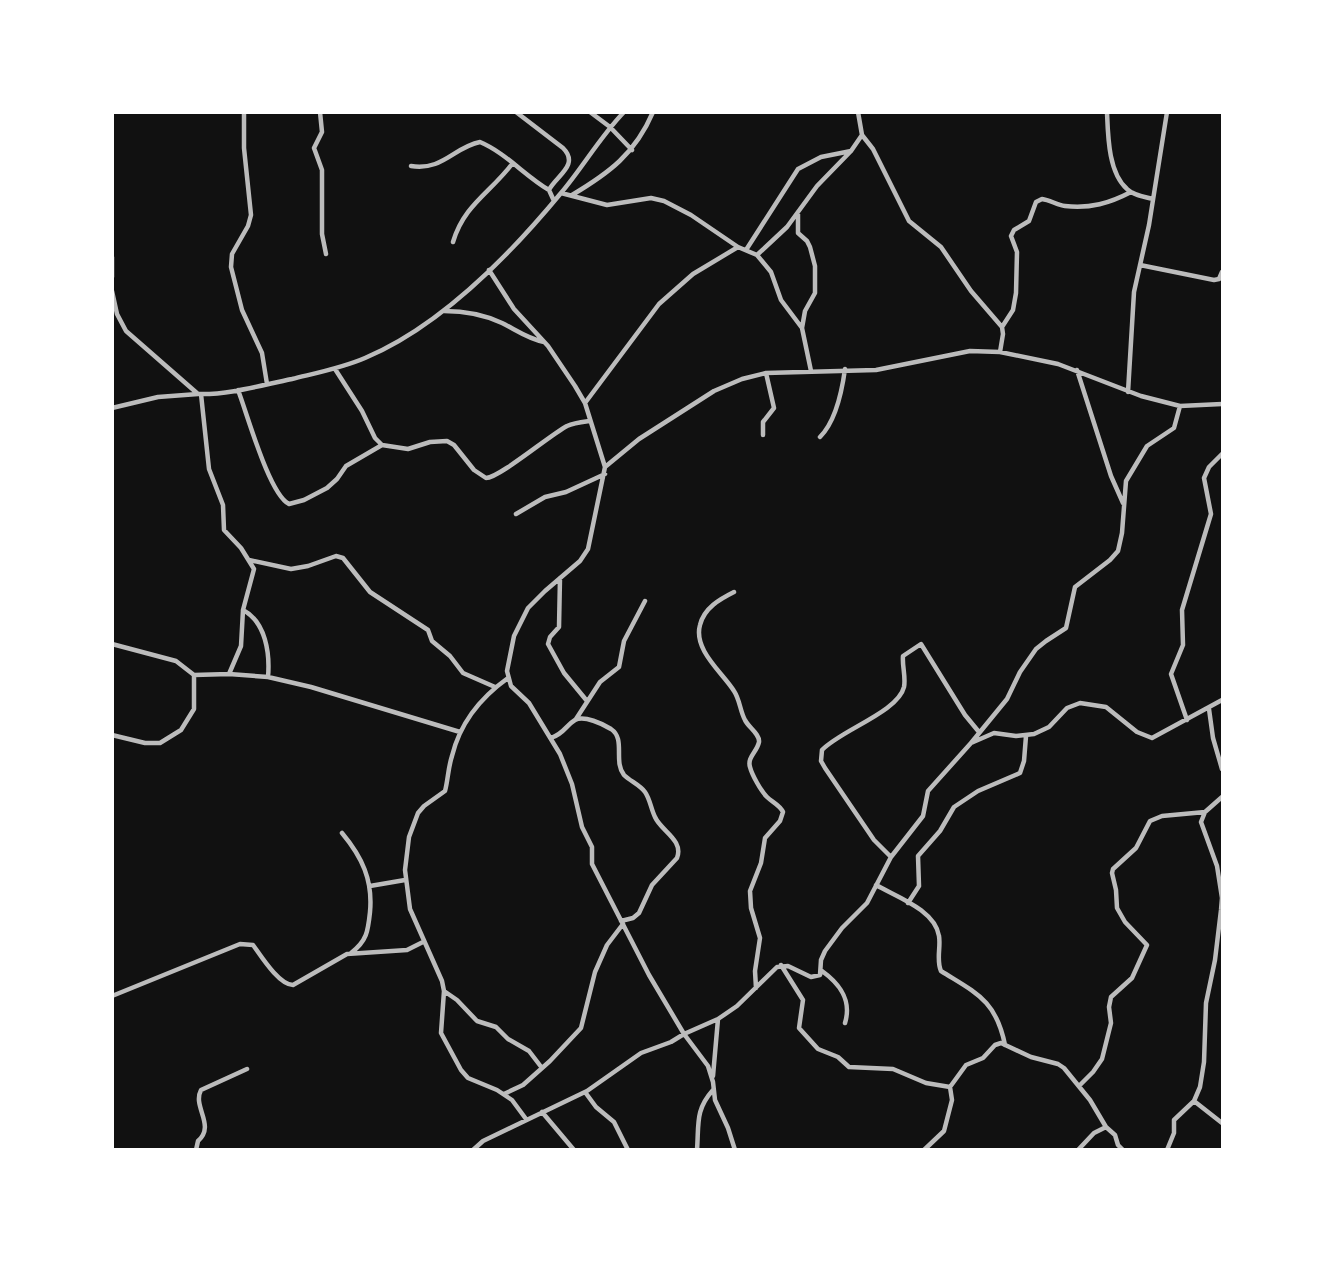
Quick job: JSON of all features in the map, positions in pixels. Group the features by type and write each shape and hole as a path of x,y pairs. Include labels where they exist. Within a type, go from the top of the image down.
{"street":[{"path":"244,112 244,148 251,215 248,226 232,254 231,267 242,310 262,353 267,384"},
{"path":"320,112 322,132 314,148 322,170 322,234 326,254"},
{"path":"516,112 563,148 568,155 569,164 566,170 550,190"},
{"path":"590,112 610,127 632,150"},
{"path":"112,408 158,397 238,390 335,368 374,354 430,322 490,270 554,201 610,127 624,112"},
{"path":"572,195 606,174 632,150 653,112"},
{"path":"858,112 862,135 873,149 909,221 941,247 971,291 1002,327 1003,334 1000,352"},
{"path":"1107,112 1112,156 1123,185 1131,192 1153,199"},
{"path":"1128,392 1134,292 1153,199 1167,112"},
{"path":"758,255 798,214 817,186 851,151 862,135"},
{"path":"412,166 429,167 438,164 472,144 480,142 500,153 528,177 550,190 554,201"},
{"path":"746,250 798,170 821,157 851,151"},
{"path":"453,242 459,225 468,210 512,164"},
{"path":"1002,327 1013,310 1016,293 1017,252 1012,241 1012,233 1029,221 1036,202 1042,199 1065,206 1088,207 1110,202 1131,192"},
{"path":"561,193 607,205 646,198 664,200 685,211 738,247 758,255 771,272 785,306 802,328"},
{"path":"798,214 797,231 810,247 815,274 815,294 805,311 802,328 812,371"},
{"path":"585,403 659,304 693,274 738,247"},
{"path":"112,257 112,277"},
{"path":"1140,265 1214,280 1219,279 1222,272"},
{"path":"490,270 514,309 563,366 585,403 605,467 588,549 580,561 536,599 523,617 511,647 508,678 516,692 529,703 551,738 572,784 579,819 592,847 592,864 649,975 684,1034 708,1066 712,1078"},
{"path":"112,291 118,314 126,331 200,394 209,469 223,505 224,530 249,560 254,573 243,610 241,646 229,674"},
{"path":"444,311 487,317 528,338 545,343"},
{"path":"605,467 630,445 714,391 742,379 766,373 845,369 876,370 970,351 1000,352 1076,370 1128,392 1180,406 1222,404"},
{"path":"335,368 362,411 375,438 382,445"},
{"path":"820,437 827,429 832,417 845,369"},
{"path":"1076,370 1088,398 1111,476 1123,504"},
{"path":"763,435 763,422 774,408 766,373"},
{"path":"238,390 269,475 279,495 289,504 304,500 327,488 337,479 346,466 382,445 412,448 430,442 447,441 454,445 474,470 490,478 567,426 590,421"},
{"path":"781,965 815,977 820,975 822,971 821,960 825,952 842,928 863,908 891,858 923,816 928,791 1007,699 1020,672 1036,650 1066,628 1075,587 1110,560 1118,551 1122,533 1126,481 1142,452 1152,441 1174,428 1180,406"},
{"path":"1187,720 1171,674 1183,645 1182,610 1211,514 1204,478 1209,467 1222,454"},
{"path":"516,514 546,497 561,494 605,474"},
{"path":"249,560 291,569 308,566 336,556 343,558 370,592 428,630 432,641 450,656 463,673 495,688"},
{"path":"560,578 559,628 550,637 548,644 564,674 587,701"},
{"path":"734,592 719,600 706,613 700,625 699,634 710,659 734,691 745,722 758,738 759,743 749,760 750,768 764,795 783,812 780,821 765,838 761,863 750,891 751,908 760,938 755,971 756,988"},
{"path":"551,738 564,733 576,719 600,682 619,667 624,641 645,601"},
{"path":"243,610 254,616 260,628 268,654 268,677"},
{"path":"112,644 176,661 194,675 229,674 268,677 324,691 460,732"},
{"path":"891,858 874,840 821,762 822,750 839,736 893,704 904,688 903,656 921,644 964,715 979,732"},
{"path":"112,735 145,743 160,743 181,730 194,709 194,675"},
{"path":"508,678 476,706 460,732 451,758 445,791 424,806 415,819 406,854 405,880 410,909 441,977 444,990 442,1032 461,1070 468,1078 504,1094 516,1104 526,1119"},
{"path":"971,743 994,733 1026,736 1044,730 1068,708 1080,704 1106,707 1138,732 1148,737 1156,737 1222,700"},
{"path":"1209,709 1213,738 1222,769"},
{"path":"504,1094 521,1087 581,1028 594,972 608,945 622,922 634,918 639,913 652,885 677,858 678,851 671,834 655,818 644,791 622,772 618,760 617,735 602,725 588,720 576,719"},
{"path":"908,903 919,886 920,879 917,860 923,849 940,831 951,810 959,802 986,786 1020,772 1024,762 1026,736"},
{"path":"1167,1150 1174,1133 1174,1120 1194,1101 1200,1087 1204,1062 1206,1003 1215,960 1222,904 1216,866 1202,828 1202,816 1222,797"},
{"path":"1079,1086 1093,1072 1102,1058 1111,1023 1109,1007 1111,997 1132,978 1147,945 1120,915 1117,908 1113,869 1136,848 1150,821 1162,816 1205,812"},
{"path":"112,996 240,944 253,945 272,970 289,985 299,983 350,953 362,943 368,933 370,886 361,858 342,833"},
{"path":"370,886 405,880"},
{"path":"876,885 925,914 937,928 941,971 982,998 998,1019 1004,1045"},
{"path":"350,953 407,950 424,942"},
{"path":"473,1150 483,1141 585,1092 641,1053 671,1042 718,1019 737,1006 781,965"},
{"path":"781,965 802,1000 799,1028 818,1049 838,1057 849,1067 892,1069 926,1083 950,1087"},
{"path":"822,971 838,984 846,999 848,1014 845,1023"},
{"path":"444,990 457,1000 477,1021 496,1027 508,1039 529,1051 542,1068"},
{"path":"718,1019 712,1078 713,1090 715,1100 728,1128 735,1150"},
{"path":"924,1150 941,1134 946,1124 952,1100 950,1087 966,1065 984,1058 997,1044 1058,1064 1079,1086 1106,1127 1114,1135 1119,1147 1123,1150"},
{"path":"196,1150 198,1141 206,1129 199,1100 201,1090 247,1069"},
{"path":"697,1150 699,1110 704,1100 713,1090"},
{"path":"585,1092 596,1107 614,1122 628,1150"},
{"path":"1194,1101 1222,1120"},
{"path":"542,1112 574,1150"},
{"path":"1078,1150 1094,1133 1106,1127"}]}
